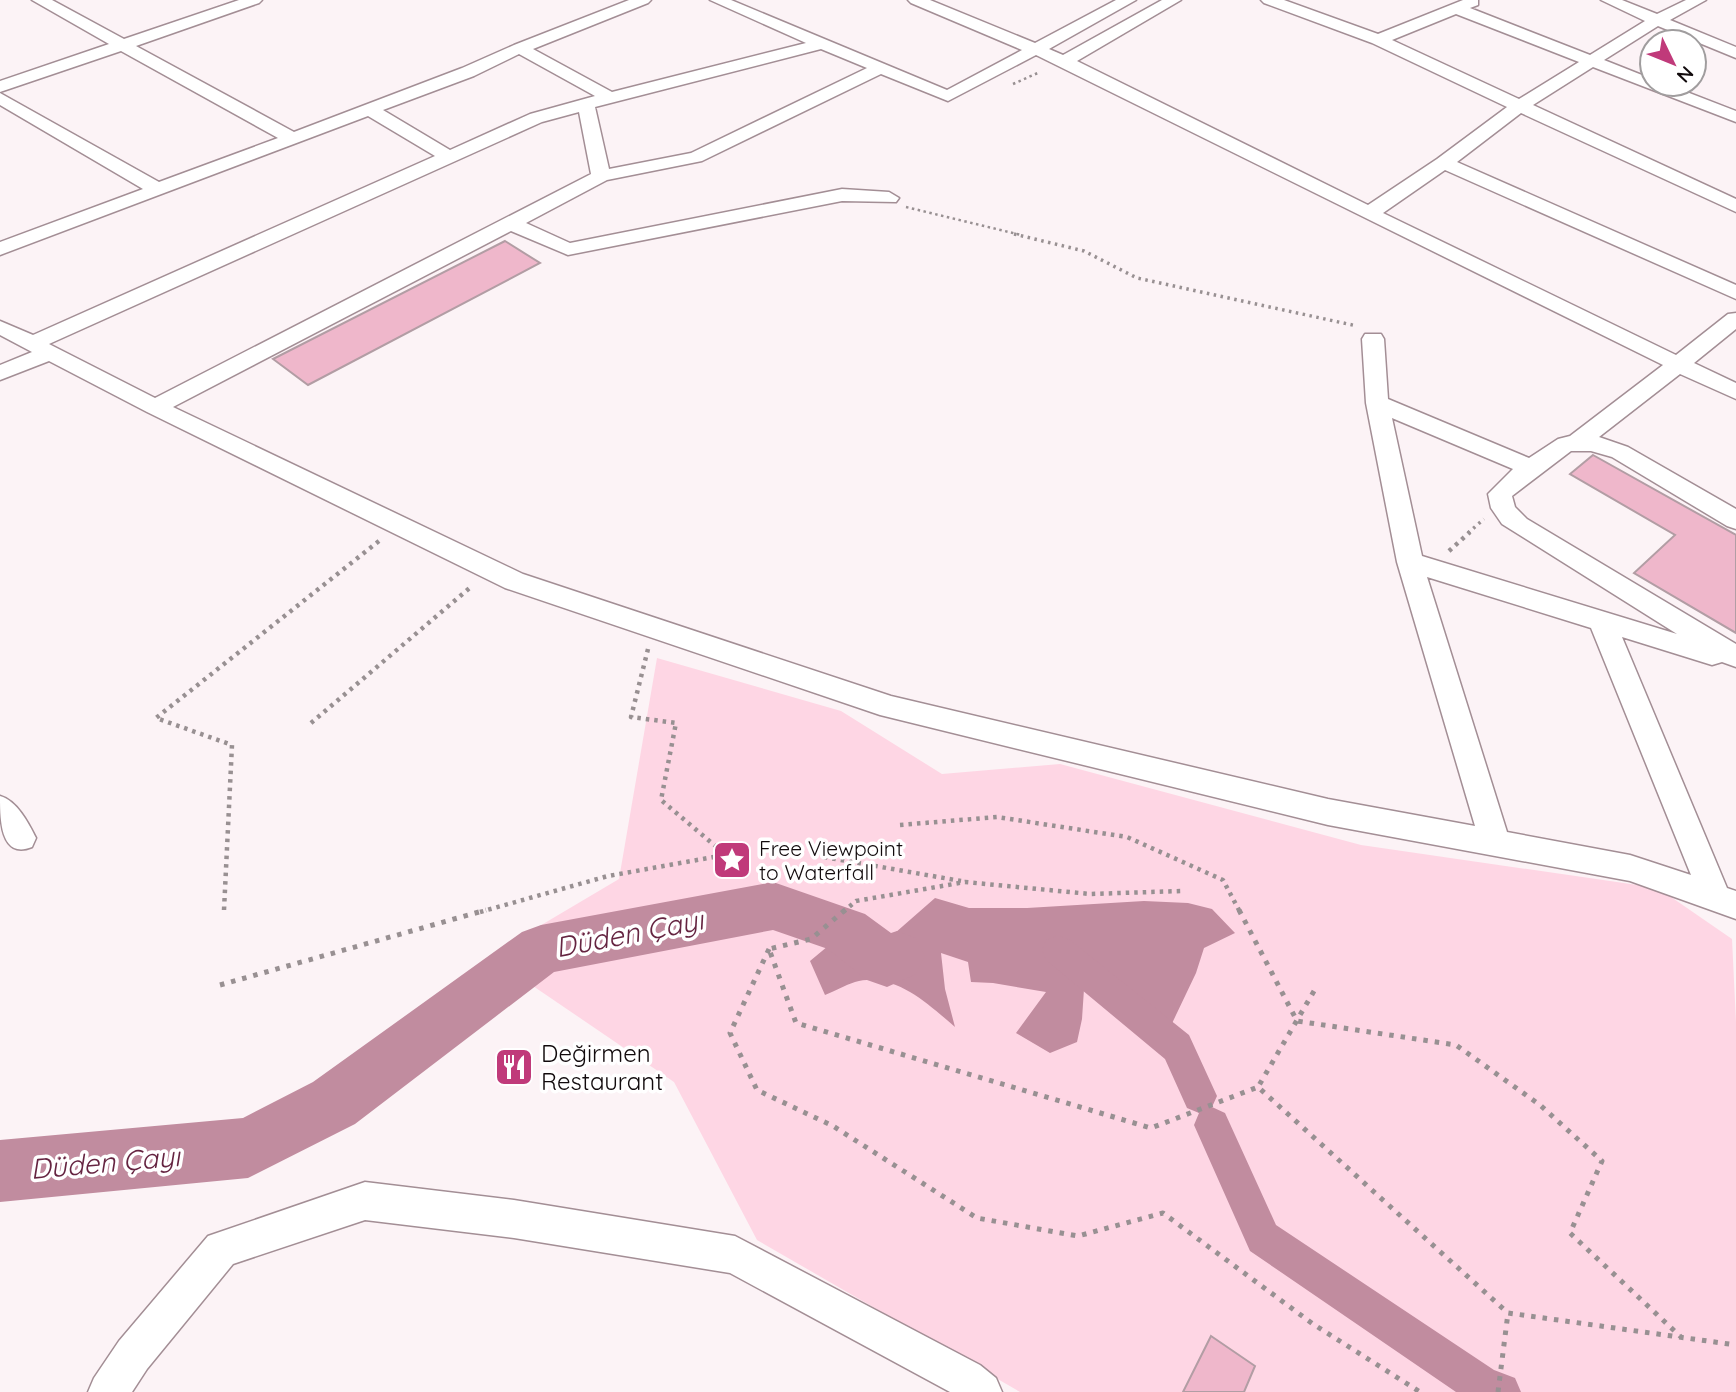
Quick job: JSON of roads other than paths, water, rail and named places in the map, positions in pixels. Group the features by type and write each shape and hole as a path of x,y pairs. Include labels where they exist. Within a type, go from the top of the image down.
{"street":[{"path":"40,0 290,137"},
{"path":"0,87 254,0"},
{"path":"602,0 621,9"},
{"path":"0,249 290,137 468,72 520,48 643,0"},
{"path":"718,0 948,96 1128,0"},
{"path":"1064,61 1173,0"},
{"path":"1269,0 1378,40 1736,206"},
{"path":"1293,9 1310,0"},
{"path":"1378,40 1478,0"},
{"path":"1609,0 1736,53"},
{"path":"1370,213 1444,163 1518,107 1657,20 1698,0"},
{"path":"926,2 1064,61 1736,392"},
{"path":"1457,9 1736,117"},
{"path":"0,373 42,348 537,118 821,44"},
{"path":"520,48 611,98"},
{"path":"155,407 601,176 696,157 878,69"},
{"path":"0,98 157,189"},
{"path":"586,104 601,176"},
{"path":"369,109 449,157"},
{"path":"1444,163 1736,293"},
{"path":"510,223 568,249 842,194 889,198"},
{"path":"1578,442 1676,363 1736,319"},
{"path":"0,327 155,407 514,581 890,707 1328,812 1630,868 1725,901"},
{"path":"1373,339 1377,403 1495,843"},
{"path":"1377,403 1531,468"},
{"path":"1736,520 1620,452 1592,443 1566,444 1500,494 1501,504 1507,515 1518,525 1736,660"},
{"path":"1420,565 1736,660"},
{"path":"1602,621 1725,901"},
{"path":"0,808 21,838"},
{"path":"108,1392 134,1355 221,1249 365,1201 514,1219 735,1255 966,1379 982,1392"}],"waterway":[{"name":"Düden Çayı","path":"0,1171 248,1148 334,1103 541,950 773,906 846,931 887,962 897,956"},
{"path":"1058,950 1177,1047 1199,1096"},
{"path":"1212,1125 1263,1238 1485,1388 1501,1392"}],"place":[{"name":"Free Viewpoint to Waterfall","path":"732,860"},
{"name":"Değirmen Restaurant","path":"514,1067"}]}
